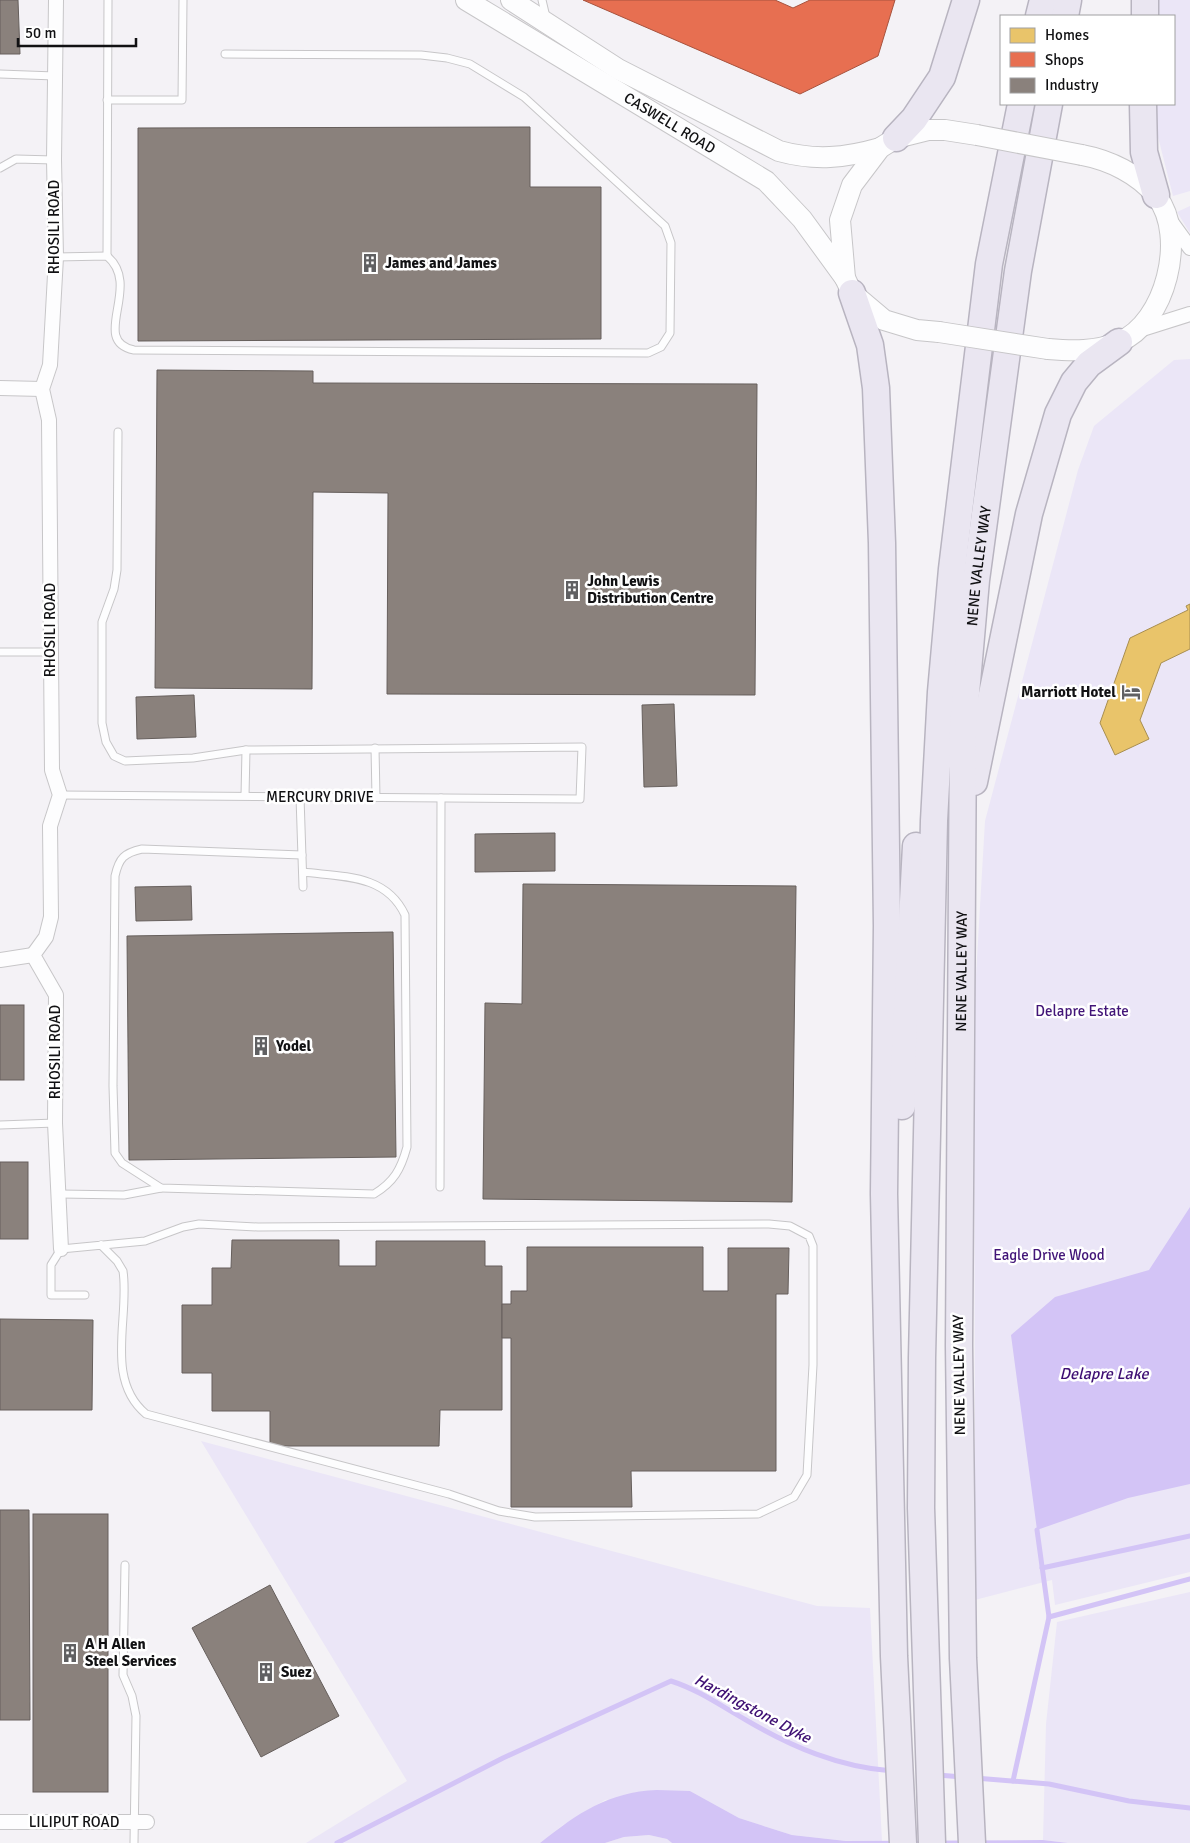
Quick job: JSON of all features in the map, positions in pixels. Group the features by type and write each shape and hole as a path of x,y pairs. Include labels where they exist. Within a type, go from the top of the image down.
{"highway":[{"path":"888,143 914,119 942,77 966,0"},
{"path":"1039,15 1043,0"},
{"path":"1066,15 1068,0"},
{"path":"1145,15 1146,0"},
{"name":"NENE VALLEY WAY","path":"932,1843 921,1508 922,1358 934,830 941,692 952,570 989,264 1021,105"},
{"name":"NENE VALLEY WAY","path":"972,1843 963,1658 958,1346 959,1032 963,727 976,580 1018,271 1049,105"},
{"path":"1143,105 1144,152 1162,206"},
{"path":"849,286 870,345 876,388 882,543 887,926 884,1194 894,1656 903,1843"},
{"path":"963,834 1029,514 1058,414 1079,376 1090,364 1127,337"},
{"path":"888,1356 920,766 928,672 952,570"}],"street":[{"name":"RHOSILI ROAD","path":"56,0 54,160 56,257 50,365 42,389 49,420 52,770 60,795"},
{"name":"CASWELL ROAD","path":"466,0 766,181 802,219 849,286 884,320 917,330 1072,351 1095,349 1127,337"},
{"name":"CASWELL ROAD","path":"511,0 618,69 779,151 798,157 833,158 928,130 945,130 1082,154 1118,166 1162,206"},
{"path":"849,286 840,220 852,185 888,143"},
{"path":"1162,206 1190,248"},
{"path":"1127,337 1155,307 1165,286 1170,254 1162,206"},
{"path":"1127,337 1190,314"},
{"path":"0,388 42,389"},
{"path":"0,960 33,955 46,937 51,917 50,826 60,795"},
{"name":"RHOSILI ROAD","path":"33,955 56,995 55,1123 60,1194 61,1249"},
{"name":"LILIPUT ROAD","path":"0,1822 141,1822"}],"lane":[{"path":"108,0 107,256 116,267 121,282 115,324 116,340 120,345 134,350 648,353 661,347 669,338 671,327 671,243 665,226 524,97 486,72 459,60 435,56 225,54"},
{"path":"107,100 182,100 183,0"},
{"path":"542,0 548,23"},
{"path":"0,74 55,76"},
{"path":"0,168 16,160 54,160"},
{"path":"56,257 107,256"},
{"path":"118,432 117,570 114,589 102,622 102,723 106,742 114,756 125,761 193,758 246,750 375,748 376,798"},
{"path":"0,652 51,652"},
{"name":"MERCURY DRIVE","path":"60,795 580,799 582,747 375,748"},
{"path":"245,796 246,750"},
{"path":"300,797 303,887"},
{"path":"440,1187 441,798"},
{"path":"160,1188 122,1163 115,1153 112,1086 115,876 119,860 128,852 142,849 302,855"},
{"path":"60,1194 124,1195 160,1188 374,1194 396,1178 402,1166 407,1147 405,915 398,901 375,883 303,872"},
{"path":"0,1125 55,1123"},
{"path":"85,1295 51,1295 51,1265 61,1249 101,1245 145,1241 183,1227 199,1224 258,1227 769,1224 790,1226 809,1236 813,1246 813,1365 807,1474 794,1497 783,1504 758,1514 535,1517 499,1511 449,1494 146,1414 137,1406 122,1376 123,1271 118,1260 101,1245"},
{"path":"126,1566 123,1675 132,1696 136,1716 141,1822 134,1843"}],"green space":[{"path":"1156,0 1190,0 1190,191 1173,196 1155,125 1154,105 1175,105 1175,15 1155,15"},
{"path":"1190,206 1190,233 1177,212"},
{"name":"Delapre Estate","path":"1190,359 1190,1572 1055,1605 1052,1580 971,1601 975,1449 974,1009 985,821 1078,470 1094,426 1174,360"},
{"path":"201,1441 817,1606 870,1608 882,1841 846,1841 792,1835 739,1818 690,1791 605,1800 563,1825 540,1843 306,1843 407,1781"},
{"path":"1190,1592 1190,1843 1068,1843 1043,1840 1046,1724 1057,1622"},
{"path":"649,1835 667,1839 672,1843 605,1843 624,1837"}],"water":[{"name":"Delapre Lake","path":"1190,1207 1190,1484 1128,1498 1037,1530 1011,1335 1055,1297 1149,1270"},
{"path":"657,1790 690,1791 739,1818 792,1835 846,1841 1043,1840 1068,1843 672,1843 667,1839 649,1835 624,1837 605,1843 540,1843 567,1822 594,1806 623,1795"}],"building: Homes":[{"name":"Marriott Hotel","path":"1190,604 1190,649 1161,663 1140,720 1149,739 1115,755 1100,723 1130,638 1188,610 1186,606"}],"building: Shops":[{"path":"583,0 775,0 793,8 810,0 895,0 878,56 800,94"}],"building: Industry":[{"path":"0,0 18,0 20,54 0,54"},
{"name":"James and James","path":"530,127 530,187 601,187 601,339 138,341 138,128"},
{"name":"John Lewis Distribution Centre","path":"157,370 313,371 313,383 757,384 755,695 387,694 388,493 313,492 312,689 155,688"},
{"path":"194,695 196,737 137,739 136,697"},
{"path":"674,704 677,786 644,787 642,705"},
{"path":"555,833 555,871 475,872 475,834"},
{"path":"523,884 796,886 792,1202 483,1199 485,1003 522,1004"},
{"path":"191,886 192,920 136,921 135,887"},
{"name":"Yodel","path":"393,932 396,1157 129,1160 127,936"},
{"path":"0,1005 24,1005 24,1080 0,1080"},
{"path":"0,1162 28,1162 28,1239 0,1239"},
{"path":"232,1240 339,1240 339,1266 376,1266 376,1241 485,1241 485,1266 502,1266 502,1410 440,1410 439,1446 270,1446 270,1411 212,1411 212,1373 182,1373 182,1305 212,1305 212,1268 231,1268"},
{"path":"527,1247 703,1247 703,1291 728,1291 728,1248 789,1248 788,1294 776,1294 776,1471 631,1471 632,1507 511,1507 511,1338 502,1338 502,1304 511,1304 511,1291 527,1291"},
{"path":"0,1319 93,1320 92,1410 0,1410"},
{"path":"0,1510 29,1510 30,1720 0,1720"},
{"name":"A H Allen Steel Services","path":"33,1514 108,1514 108,1792 33,1792"},
{"name":"Suez","path":"270,1585 339,1716 261,1757 192,1628"}],"waterway":[{"path":"1013,1781 1049,1617 1037,1530"},
{"path":"1042,1568 1190,1536"},
{"path":"1049,1617 1190,1579"},
{"name":"Hardingstone Dyke","path":"337,1843 503,1758 671,1681 700,1694 763,1730 798,1747 853,1765 892,1771"},
{"name":"Hardingstone Dyke","path":"938,1775 962,1777"},
{"name":"Hardingstone Dyke","path":"975,1778 1049,1784 1129,1801 1190,1808"}],"place":[{"name":"James and James","path":"370,263"},
{"name":"John Lewis Distribution Centre","path":"572,590"},
{"name":"Marriott Hotel","path":"1131,692"},
{"name":"Yodel","path":"261,1046"},
{"name":"A H Allen Steel Services","path":"70,1653"},
{"name":"Suez","path":"266,1672"}],"park label":[{"name":"Eagle Drive Wood","path":"1049,1255"}]}
